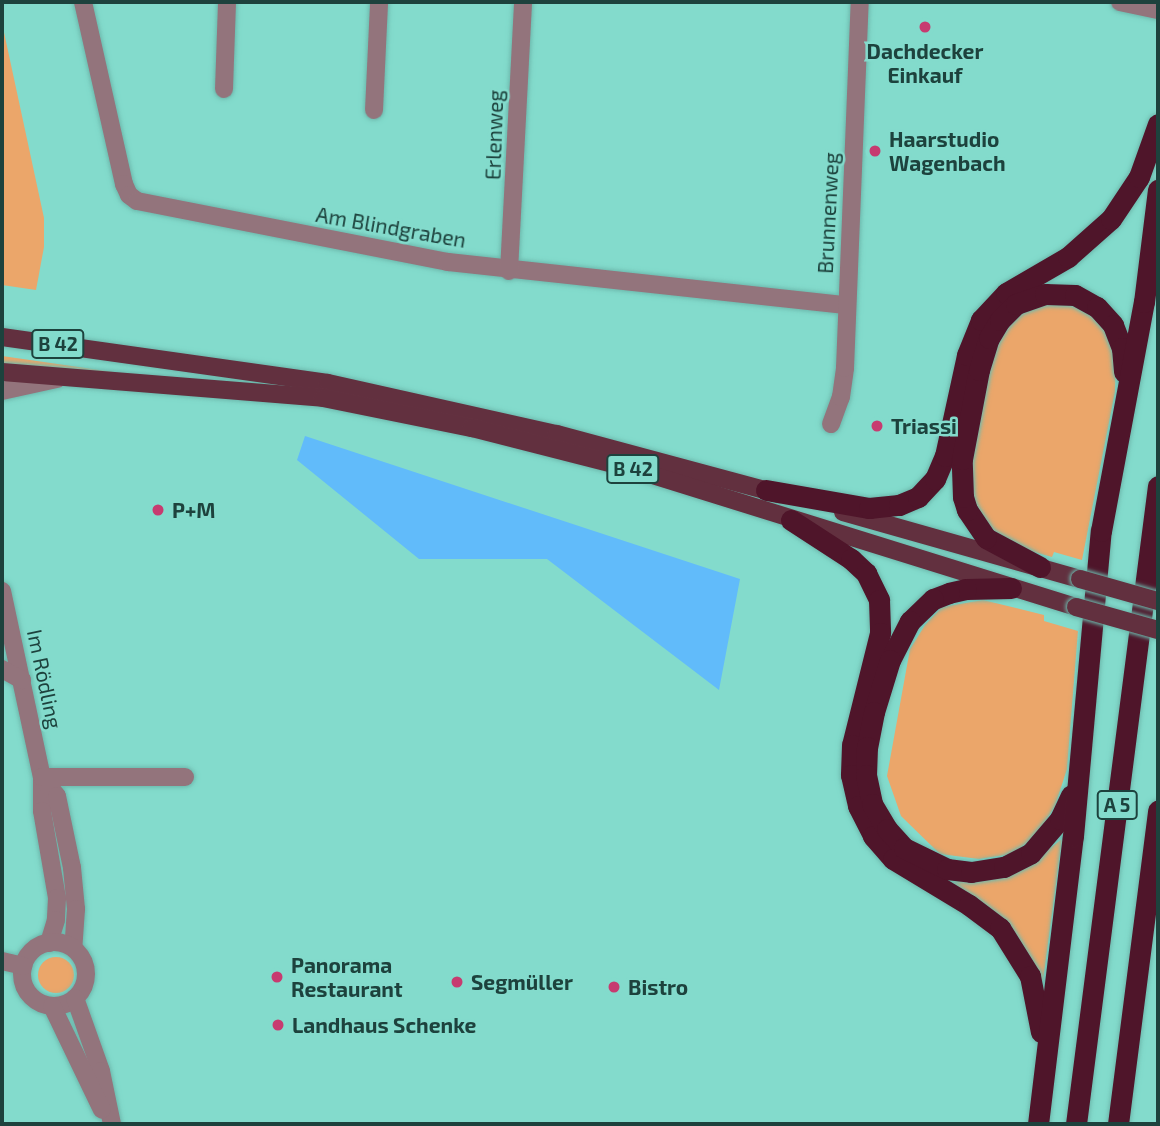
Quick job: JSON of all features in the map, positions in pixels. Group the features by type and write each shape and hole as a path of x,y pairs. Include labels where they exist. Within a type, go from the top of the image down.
{"highway":[{"path":"766,491 869,508 899,505 918,497 935,479 945,456 967,355 981,320 1006,293 1068,257 1111,219 1139,177 1158,124"},
{"path":"1038,1124 1079,769 1101,531 1144,302 1158,191"},
{"path":"1040,567 986,538 967,510 961,484 962,459 985,348 993,328 1016,304 1045,294 1060,293 1087,301 1106,315 1119,336 1124,360 1118,440"},
{"name":"A 5","path":"1076,1124 1158,486"},
{"path":"791,520 851,559 866,573 879,600 880,634 852,745 851,775 858,806 873,836 893,859 1000,928 1020,956 1030,976 1040,1015 1042,1089"},
{"path":"1011,588 966,589 949,593 933,599 910,621 890,660 872,724 866,775 872,804 887,829 904,848 924,860 947,869 971,872 1004,867 1031,853 1048,836 1069,803 1079,769"},
{"name":"A 5","path":"1118,1124 1158,811"}],"main road":[{"name":"B 42","path":"2,337 328,383 557,433 1158,601"},
{"name":"B 42","path":"2,372 62,379 310,397 356,404 601,460 1011,588 1158,630"}],"street":[{"name":"Am Blindgraben","path":"83,2 122,176 132,198 150,205 393,252 509,271 846,305"},
{"path":"224,89 227,2"},
{"path":"374,110 379,2"},
{"name":"Erlenweg","path":"509,271 523,2"},
{"name":"Brunnenweg","path":"831,424 843,384 860,2"},
{"path":"1120,2 1158,10"},
{"path":"2,391 62,379"},
{"name":"Im Rödling","path":"3,603 42,777 42,811 57,898 56,920 49,943"},
{"path":"2,670 22,680"},
{"path":"42,777 185,777"},
{"name":"Im Rödling","path":"42,777 57,796 75,886 73,948 84,963 86,973 85,982 75,998"},
{"path":"60,808 68,790 90,777"},
{"path":"73,948 49,943 32,951 23,966 26,990 37,1001 52,1006 75,998 103,1080 110,1124"},
{"path":"2,961 23,966"},
{"path":"52,1006 110,1124"}],"shaded area":[{"path":"2,23 44,218 44,247 36,290 2,285"},
{"path":"1048,302 1082,308 1100,320 1116,355 1115,392 1082,560 1054,552 1052,557 1030,551 987,527 969,492 969,468 992,354 1006,325 1025,309"},
{"path":"2,356 120,373 2,364"},
{"path":"983,600 1044,615 1044,621 1078,631 1067,769 1055,806 1036,836 1012,854 979,859 940,854 901,816 887,776 910,649 925,625 942,607"},
{"path":"1062,839 1043,981 1038,980 946,884 949,879 1032,862"},
{"path":"56,957 68,963 74,975 68,987 56,993 44,987 38,975 44,963"}],"water":[{"path":"305,436 740,579 719,690 547,559 419,559 297,460"}],"place":[{"name":"Dachdecker Einkauf","path":"925,27"},
{"name":"Haarstudio Wagenbach","path":"875,151"},
{"name":"Triassi","path":"877,426"},
{"name":"P+M","path":"158,510"},
{"name":"Panorama Restaurant","path":"277,977"},
{"name":"Segmüller","path":"457,982"},
{"name":"Bistro","path":"614,987"},
{"name":"Landhaus Schenke","path":"278,1025"}]}
